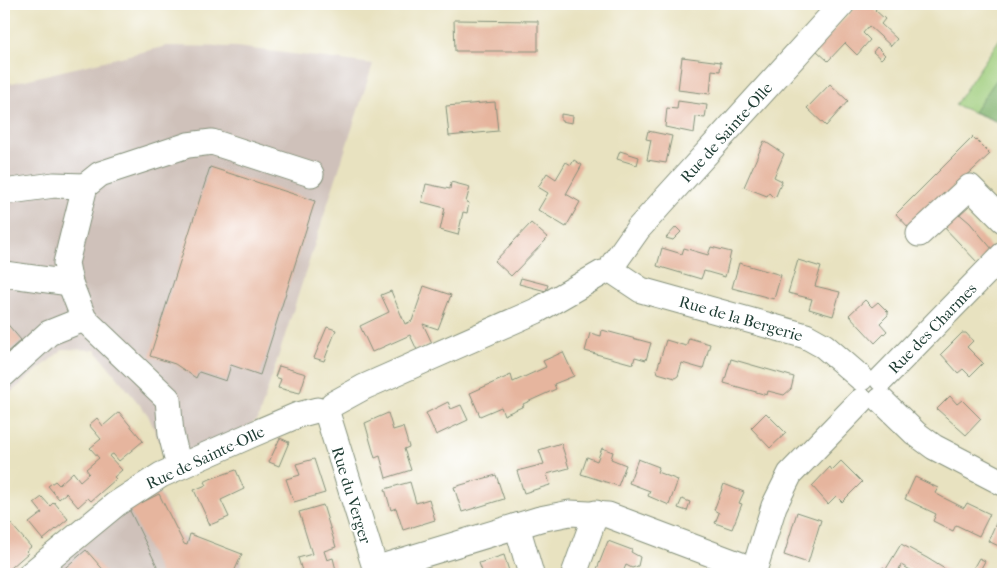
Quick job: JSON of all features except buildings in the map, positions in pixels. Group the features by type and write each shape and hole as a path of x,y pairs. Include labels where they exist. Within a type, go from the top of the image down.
{"street":[{"name":"Rue de Sainte-Olle","path":"31,574 116,504 145,484 179,466 290,418 326,410 364,387 536,311 610,269 638,229 842,4"},
{"path":"179,466 171,434 168,399 84,319 70,284 66,263 86,186 100,174 188,145 212,142 311,174"},
{"path":"4,192 54,185 86,186"},
{"path":"919,234 970,187 1003,220"},
{"name":"Rue des Charmes","path":"871,389 1003,255"},
{"name":"Rue de la Bergerie","path":"610,269 641,290 806,336 824,346 915,432 934,447 1003,483"},
{"path":"4,274 70,284"},
{"path":"4,374 49,333 84,319"},
{"path":"376,572 556,514 596,513 622,520 753,572 774,506 790,474 871,389"},
{"name":"Rue du Verger","path":"326,410 376,572"},
{"path":"574,574 596,513"},
{"path":"517,526 531,574"}],"shaded area":[{"path":"167,46 236,47 373,64 258,419 158,490 182,537 242,560 237,574 61,574 56,568 126,510 132,477 167,459 148,415 95,350 63,349 4,398 4,85"}],"green space":[{"path":"1003,34 1003,124 955,105"},
{"path":"1003,70 1003,124 974,112"}]}
